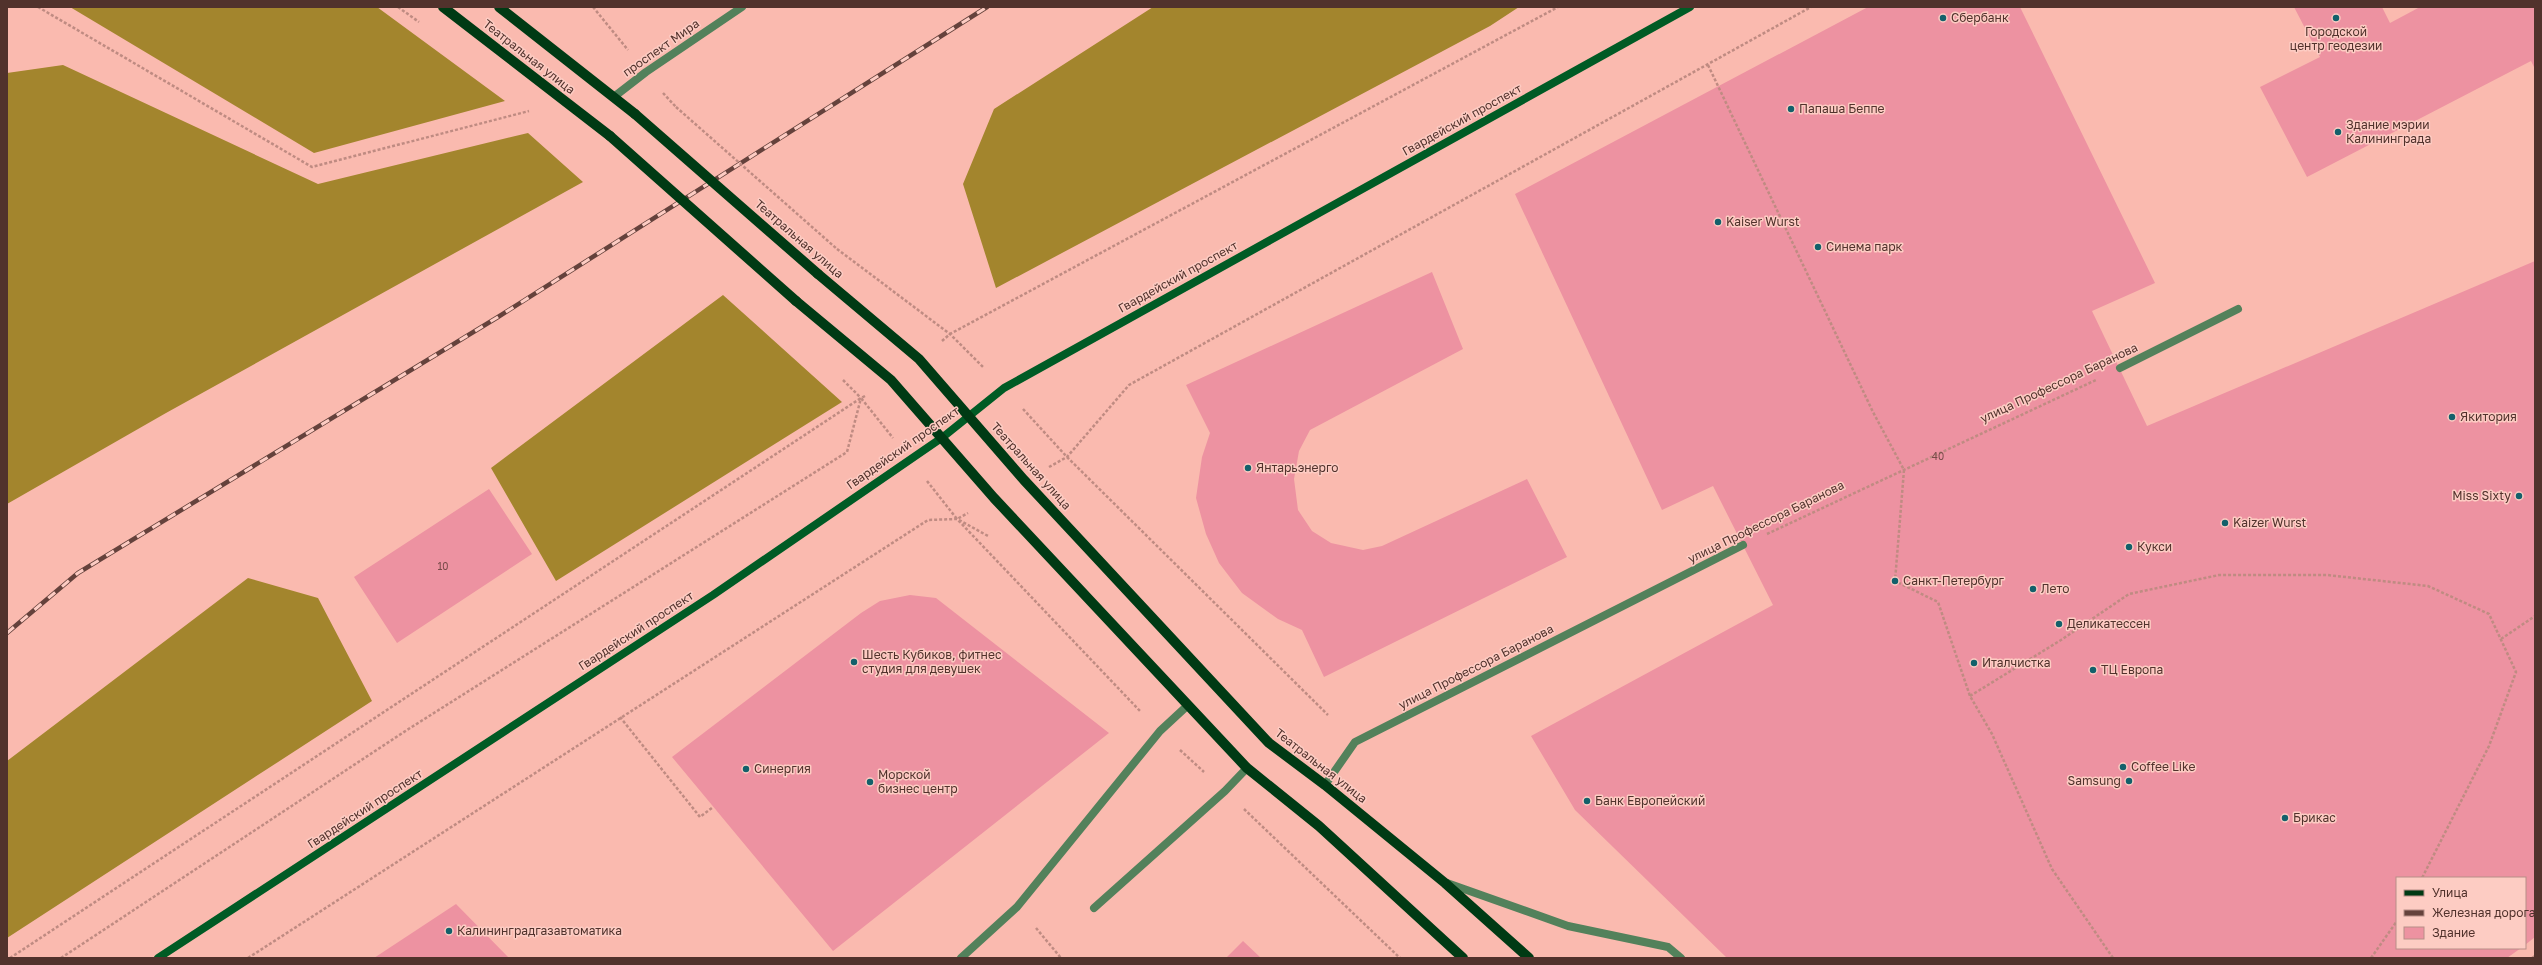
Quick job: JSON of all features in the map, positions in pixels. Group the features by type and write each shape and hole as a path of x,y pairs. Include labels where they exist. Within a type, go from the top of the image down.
{"main road":[{"name":"Театральная улица","path":"442,7 610,136 796,300 891,380 943,437 994,498 1247,768 1319,826 1463,958"},
{"name":"Театральная улица","path":"499,7 615,96 818,274 919,359 1024,480 1269,743 1325,785 1445,883 1529,958"},
{"name":"Гвардейский проспект","path":"158,958 706,599 943,437 1004,388 1690,7"}],"street":[{"name":"проспект Мира","path":"615,96 646,72 742,7"},
{"name":"улица Профессора Баранова","path":"2120,368 2238,309"},
{"name":"улица Профессора Баранова","path":"1325,785 1355,742 1743,545"},
{"path":"961,958 1017,907 1160,731 1188,706"},
{"path":"1094,908 1225,791 1247,768"},
{"path":"1445,883 1568,926 1668,948 1680,958"}],"path":[{"path":"38,7 312,167 534,109"},
{"path":"919,359 950,334 1558,7"},
{"path":"1024,480 1067,457 1129,385 1811,7"},
{"path":"1708,65 1873,412 1904,470 1895,581 1938,602 1970,696 1992,734 2052,869 2113,958"},
{"path":"676,107 837,249 950,334 1004,388 1067,457 1328,715"},
{"name":"улица Профессора Баранова","path":"1743,545 2120,368"},
{"path":"10,958 861,398 891,380"},
{"path":"861,398 957,519 1160,731 1400,958"},
{"path":"61,958 407,730 847,452 861,398"},
{"path":"248,958 928,520 957,519 994,498"},
{"path":"1970,696 2061,640 2129,594 2219,575 2327,575 2428,586 2489,614 2516,672 2490,746 2423,877"},
{"path":"2501,639 2535,616"},
{"path":"620,717 700,817 713,807"},
{"path":"1017,907 1062,958"},
{"path":"2371,958 2396,922"}],"shaded area":[{"path":"70,7 377,7 505,101 314,153"},
{"path":"1153,7 1519,7 1490,26 996,288 963,184 994,109"},
{"path":"63,65 318,184 528,133 583,182 166,413 7,504 7,73"},
{"path":"723,295 842,402 556,581 491,468"},
{"path":"248,578 318,598 372,701 7,938 7,761"}],"building":[{"name":"ТЦ Европа","path":"1868,7 2020,7 2155,283 2092,311 2147,426 2535,261 2535,937 2526,944 2526,877 2396,877 2396,949 2520,949 2507,958 1727,958 1575,810 1531,736 1773,605 1713,486 1662,510 1515,194"},
{"name":"Здание мэрии Калининграда","path":"2294,7 2382,7 2390,23 2420,7 2535,7 2535,69 2531,61 2307,177 2260,87 2320,57"},
{"name":"Янтарьэнерго","path":"1432,272 1463,349 1310,430 1299,451 1294,479 1298,510 1312,531 1331,543 1363,550 1382,546 1527,479 1567,557 1324,677 1302,630 1278,619 1242,593 1219,563 1206,534 1196,498 1202,457 1210,433 1186,385"},
{"path":"489,489 532,554 397,643 354,577"},
{"name":"Морской бизнес центр","path":"910,595 936,598 1109,733 833,951 672,757 861,613 880,601"},
{"name":"Калининградгазавтоматика","path":"456,904 509,958 374,958"},
{"path":"1243,941 1261,958 1226,958"}],"railway":[{"path":"7,633 78,573 498,317 987,7"}],"place":[{"name":"Сбербанк","path":"1943,18"},
{"name":"Городской центр геодезии","path":"2336,18"},
{"name":"Папаша Беппе","path":"1791,109"},
{"name":"Здание мэрии Калининграда","path":"2338,132"},
{"name":"Kaiser Wurst","path":"1718,222"},
{"name":"Синема парк","path":"1818,247"},
{"name":"Якитория","path":"2452,417"},
{"name":"Янтарьэнерго","path":"1248,468"},
{"name":"Miss Sixty","path":"2519,496"},
{"name":"Kaizer Wurst","path":"2225,523"},
{"name":"Кукси","path":"2129,547"},
{"name":"Санкт-Петербург","path":"1895,581"},
{"name":"Лето","path":"2033,589"},
{"name":"Деликатессен","path":"2059,624"},
{"name":"Шесть Кубиков, фитнес студия для девушек","path":"854,662"},
{"name":"Италчистка","path":"1974,663"},
{"name":"ТЦ Европа","path":"2093,670"},
{"name":"Coffee Like","path":"2123,767"},
{"name":"Синергия","path":"746,769"},
{"name":"Samsung","path":"2129,781"},
{"name":"Морской бизнес центр","path":"870,782"},
{"name":"Банк Европейский","path":"1587,801"},
{"name":"Брикас","path":"2285,818"},
{"name":"Калининградгазавтоматика","path":"449,931"}]}
